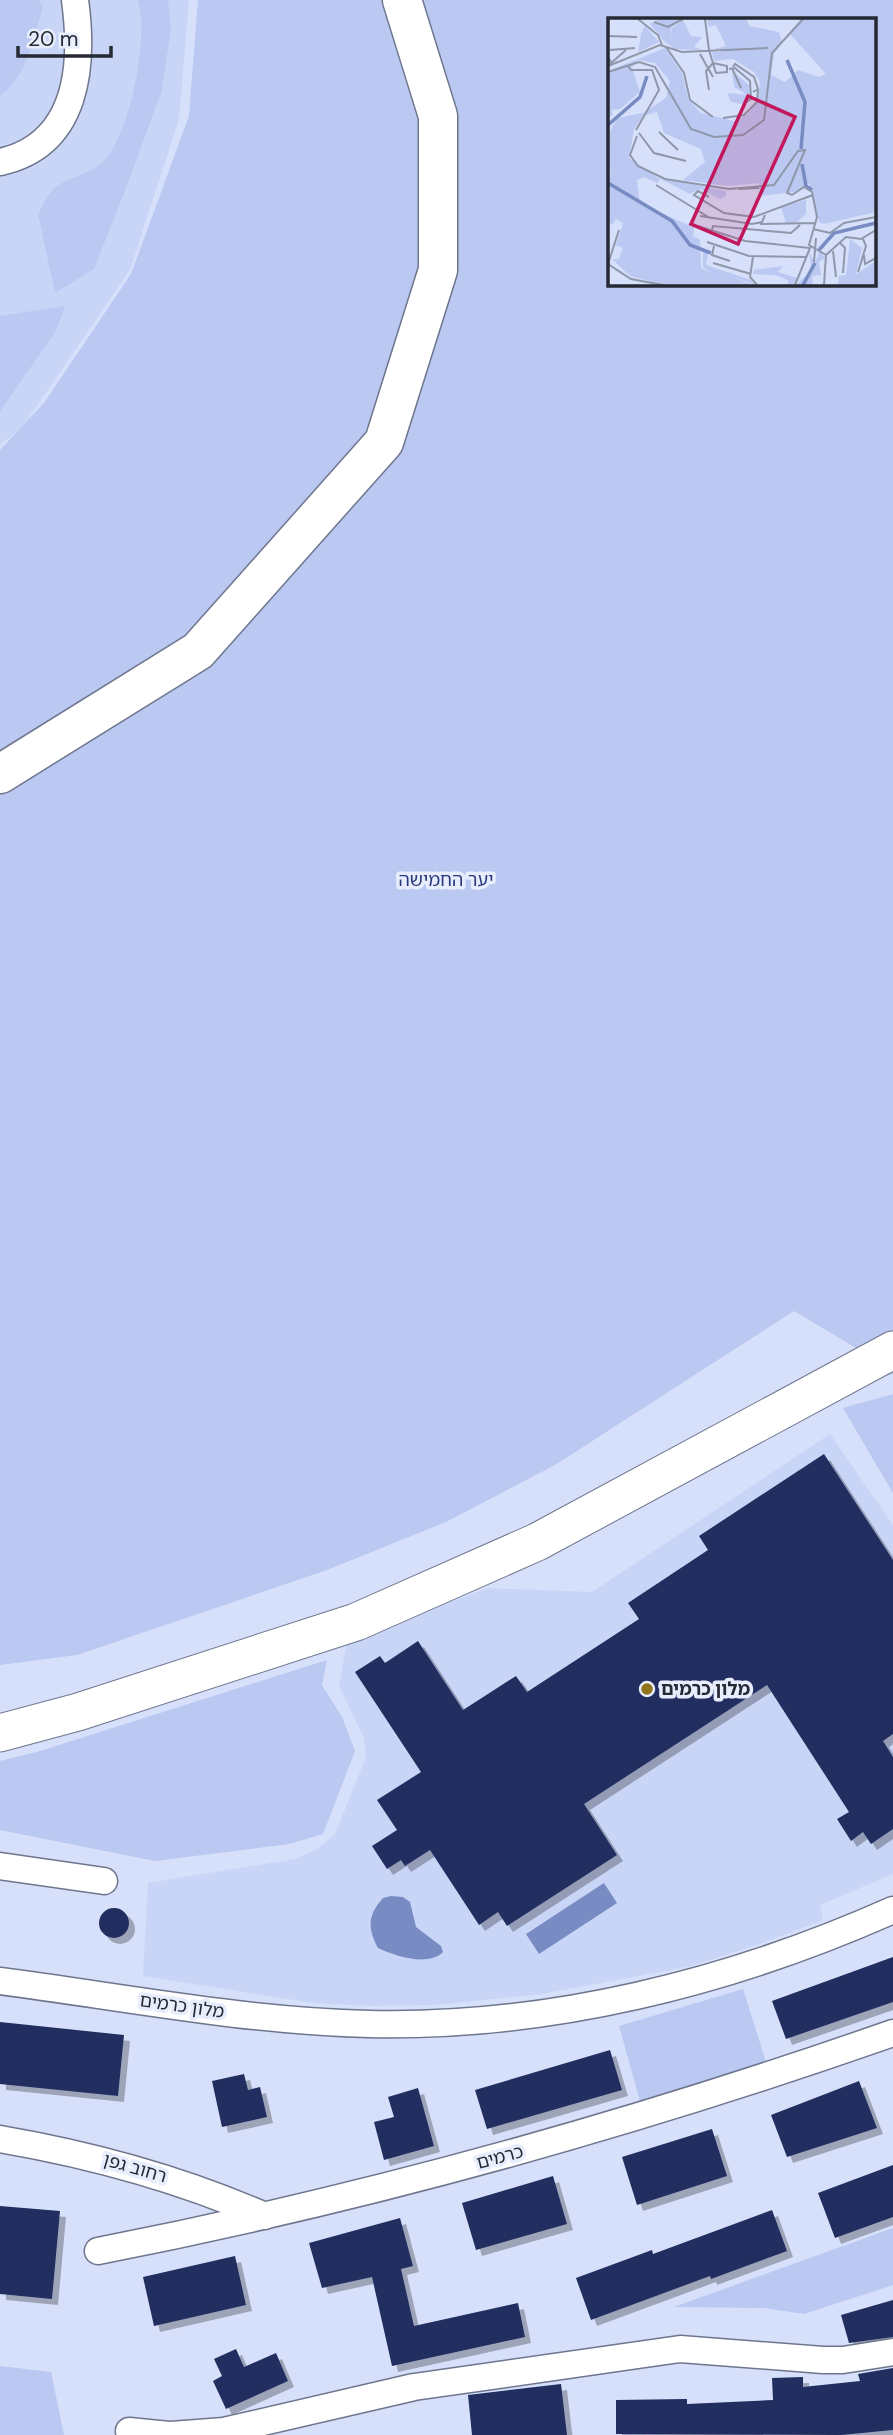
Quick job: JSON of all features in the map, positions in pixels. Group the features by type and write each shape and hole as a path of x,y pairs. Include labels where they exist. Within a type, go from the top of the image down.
{"main road":[{"path":"0,774 198,652 384,442 438,271 438,116 402,0"},
{"path":"0,1733 78,1712 356,1622 537,1542 893,1350"}],"street":[{"path":"0,162 36,148 56,131 66,112 76,77 78,26 75,0"},
{"path":"0,1866 104,1881"},
{"name":"מלון כרמים","path":"0,1982 286,2019 368,2024 451,2023 559,2010 701,1979 775,1957 893,1910"},
{"name":"כרמים","path":"98,2251 264,2216 537,2147 685,2102 893,2033"},
{"name":"רחוב גפן","path":"0,2140 71,2151 134,2167 201,2188 264,2216"},
{"path":"129,2431 170,2435 224,2431 414,2387 680,2349 833,2360 893,2352"}],"shaded area":[{"path":"0,0 189,0 179,119 130,270 21,429 0,444"},
{"path":"830,1434 893,1525 893,1874 820,1905 823,1920 760,1944 691,1966 542,1994 434,2005 370,2006 313,2003 143,1976 148,1883 295,1859 317,1849 335,1834 366,1757 364,1738 339,1686 347,1641 487,1588 592,1592"},
{"path":"604,1883 617,1903 539,1954 526,1934"},
{"path":"403,1897 410,1902 416,1927 441,1946 443,1952 429,1959 411,1959 378,1948 372,1934 372,1916 383,1898"}],"green space":[{"path":"0,0 39,0 43,7 23,67 17,78 0,96"},
{"path":"138,0 168,0 171,30 161,93 94,269 55,293 38,214 57,186 99,166 114,147 130,107 139,60 141,17"},
{"name":"יער החמישה","path":"198,0 893,0 893,1374 815,1397 868,1355 794,1311 555,1465 446,1522 327,1570 77,1655 0,1665 0,450 44,403 131,274 189,116"},
{"path":"65,306 56,331 0,411 0,316"},
{"path":"893,1394 893,1493 843,1408"},
{"path":"327,1660 322,1685 342,1717 355,1751 323,1834 289,1844 155,1861 0,1830 0,1761 37,1752"},
{"path":"743,1989 767,2065 640,2101 619,2026"},
{"path":"893,2228 893,2285 804,2314 764,2308 674,2307"},
{"path":"0,2366 51,2372 64,2435 0,2435"}],"building":[{"name":"מלון כרמים","path":"824,1454 893,1560 893,1734 883,1741 893,1757 893,1829 871,1844 863,1832 851,1841 837,1819 849,1812 767,1685 584,1804 617,1855 507,1926 498,1912 479,1925 430,1850 405,1866 401,1860 387,1869 372,1846 397,1830 377,1800 421,1772 355,1672 380,1656 385,1663 418,1641 463,1710 516,1676 527,1692 639,1619 628,1603 708,1550 699,1536"},
{"path":"114,1908 125,1912 129,1923 125,1934 114,1938 103,1934 99,1923 103,1912"},
{"path":"893,1957 893,2002 786,2039 772,2001"},
{"path":"0,2022 124,2035 118,2096 0,2084"},
{"path":"610,2050 622,2090 487,2129 475,2090"},
{"path":"244,2074 248,2090 260,2087 267,2117 222,2127 212,2081"},
{"path":"859,2081 877,2128 787,2157 771,2115"},
{"path":"418,2088 434,2146 384,2160 374,2122 394,2117 388,2097"},
{"path":"712,2129 727,2176 637,2205 622,2157"},
{"path":"893,2165 893,2217 835,2238 818,2193"},
{"path":"553,2176 567,2224 476,2250 462,2203"},
{"path":"0,2206 60,2211 52,2299 0,2294"},
{"path":"772,2210 787,2251 591,2320 576,2278 652,2250 653,2254"},
{"path":"400,2218 413,2266 401,2269 414,2326 518,2303 525,2337 392,2366 372,2277 322,2288 309,2243"},
{"path":"235,2256 246,2305 154,2326 143,2277"},
{"path":"893,2300 893,2337 849,2343 841,2315"},
{"path":"236,2349 244,2367 276,2353 288,2381 226,2409 213,2381 222,2376 214,2359"},
{"path":"893,2368 893,2430 841,2435 616,2434 616,2400 687,2399 687,2404 773,2400 772,2378 803,2377 803,2387 860,2381 858,2374"},
{"path":"561,2384 567,2435 472,2435 468,2395"}],"place":[{"name":"מלון כרמים","path":"647,1689"}]}
